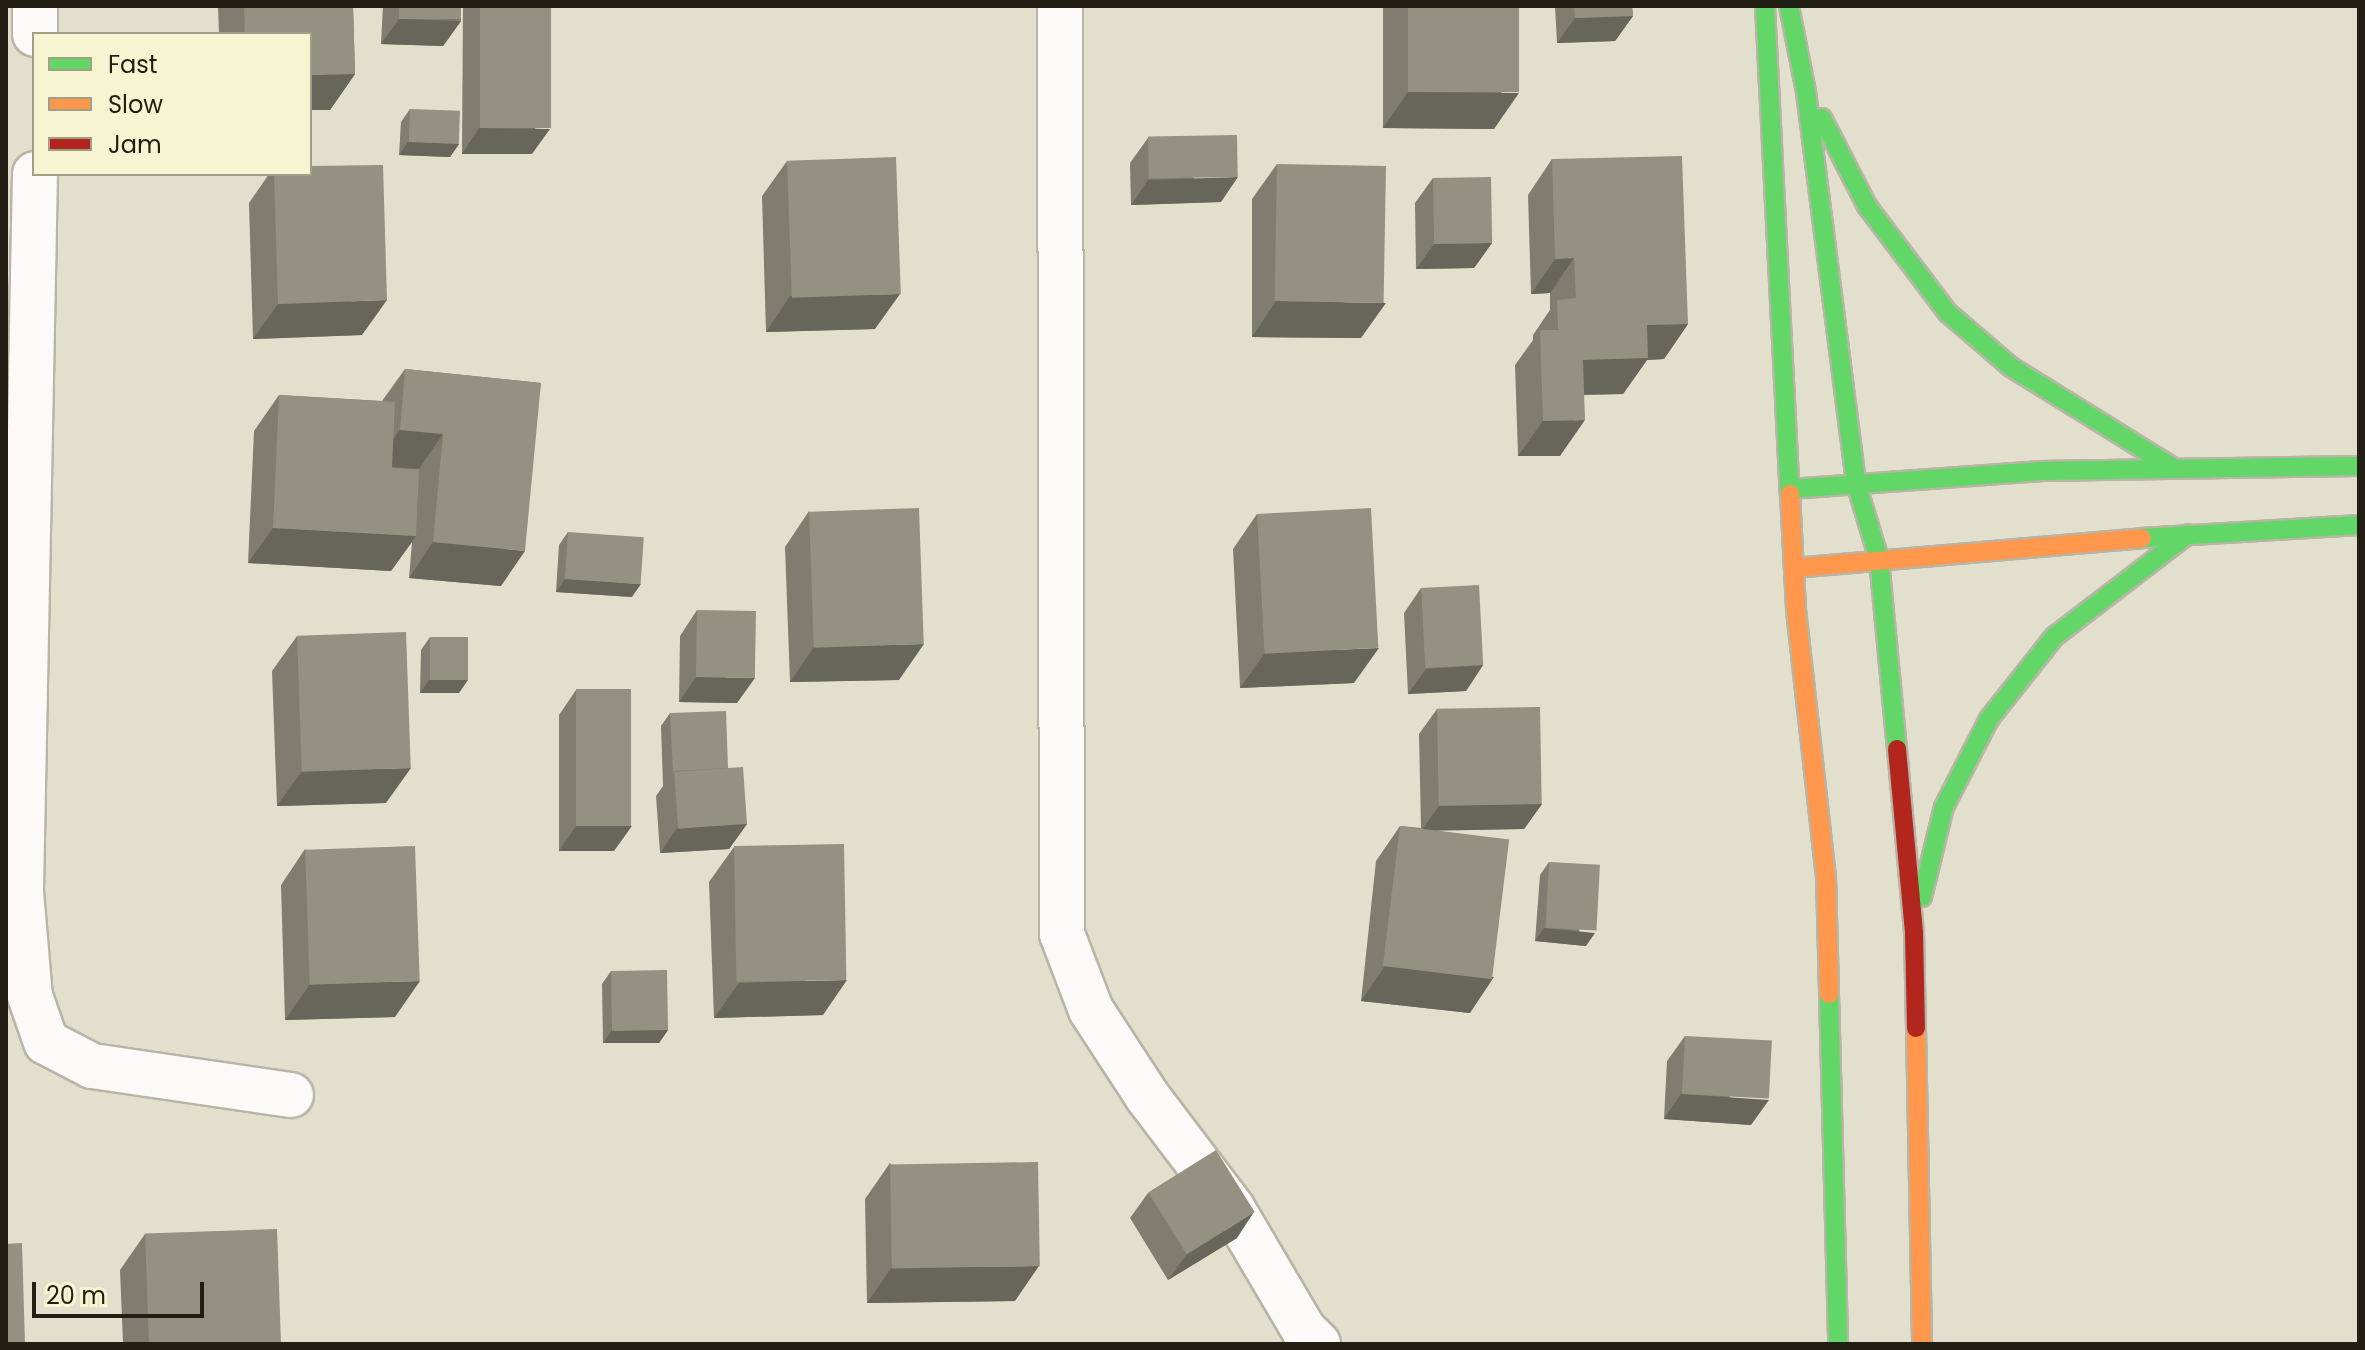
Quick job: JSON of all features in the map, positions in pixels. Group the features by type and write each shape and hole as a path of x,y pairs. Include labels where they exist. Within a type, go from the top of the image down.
{"street":[{"path":"35,6 35,32"},
{"path":"1060,6 1062,934 1091,1010 1147,1096 1232,1208 1304,1330 1318,1344"},
{"path":"1765,6 1796,610 1826,877 1838,1344"},
{"path":"1789,6 1806,92 1856,483 1879,559 1914,933 1922,1344"},
{"path":"1806,92 1867,206 1904,259 1948,313 2011,367 2172,467"},
{"path":"35,176 21,892 30,996 46,1042 92,1066 291,1095"},
{"path":"1790,489 2172,467 2359,466"},
{"path":"1794,568 2188,534 2359,525"},
{"path":"1914,933 1944,807 1989,719 2054,637 2188,534"}],"building":[{"path":"244,6 353,6 355,74 312,75 312,32 245,32"},
{"path":"399,6 461,6 461,19 399,19"},
{"path":"480,6 551,6 551,128 480,128"},
{"path":"1408,6 1519,6 1519,92 1408,92"},
{"path":"1574,6 1632,6 1633,16 1575,18"},
{"path":"410,109 460,111 459,144 409,142"},
{"path":"1237,135 1238,177 1149,179 1148,137"},
{"path":"1682,156 1688,324 1647,325 1648,358 1583,360 1585,420 1543,421 1540,330 1558,330 1557,300 1576,298 1574,258 1555,259 1552,159"},
{"path":"896,157 901,294 792,298 787,161"},
{"path":"1277,164 1386,166 1384,303 1275,301"},
{"path":"383,165 387,300 278,304 274,176 312,176 312,166"},
{"path":"1491,177 1492,243 1434,244 1433,178"},
{"path":"405,369 541,383 525,551 433,542 443,434 400,430"},
{"path":"279,395 395,402 392,468 419,469 416,536 273,528"},
{"path":"919,508 924,644 814,648 809,512"},
{"path":"1371,508 1378,648 1264,654 1257,514"},
{"path":"568,532 644,537 641,584 565,579"},
{"path":"1479,585 1483,665 1425,668 1421,588"},
{"path":"697,610 756,611 755,678 696,677"},
{"path":"406,632 411,768 302,772 297,636"},
{"path":"430,637 468,637 468,680 430,680"},
{"path":"576,689 631,689 631,826 576,826"},
{"path":"1540,707 1542,804 1439,806 1437,709"},
{"path":"726,711 728,768 673,773 670,713"},
{"path":"743,767 747,824 678,829 674,772"},
{"path":"1400,826 1509,839 1492,979 1383,966"},
{"path":"844,844 846,980 736,982 734,846"},
{"path":"415,846 420,981 310,985 305,850"},
{"path":"1549,862 1600,865 1596,931 1546,928"},
{"path":"667,970 668,1030 612,1031 611,971"},
{"path":"1685,1036 1772,1041 1769,1098 1682,1094"},
{"path":"1216,1150 1255,1212 1187,1254 1148,1192"},
{"path":"1038,1162 1040,1266 892,1269 890,1165"},
{"path":"277,1229 281,1344 149,1344 145,1234"},
{"path":"22,1243 25,1344 6,1344 6,1244"}],"traffic: fast":[{"path":"1765,6 1790,494"},
{"path":"1789,6 1806,92 1856,483 1879,559 1897,749"},
{"path":"1822,118 1867,206 1948,313 2011,367 2172,467"},
{"path":"1790,489 2042,471 2359,466"},
{"path":"2142,538 2359,525"},
{"path":"1922,897 1944,807 1989,719 2054,637 2188,534"},
{"path":"1829,994 1838,1344"}],"traffic: slow":[{"path":"1790,494 1796,610 1826,877 1829,994"},
{"path":"1794,568 2142,538"},
{"path":"1916,1028 1922,1344"}],"traffic: jam":[{"path":"1897,749 1914,933 1916,1028"}]}
